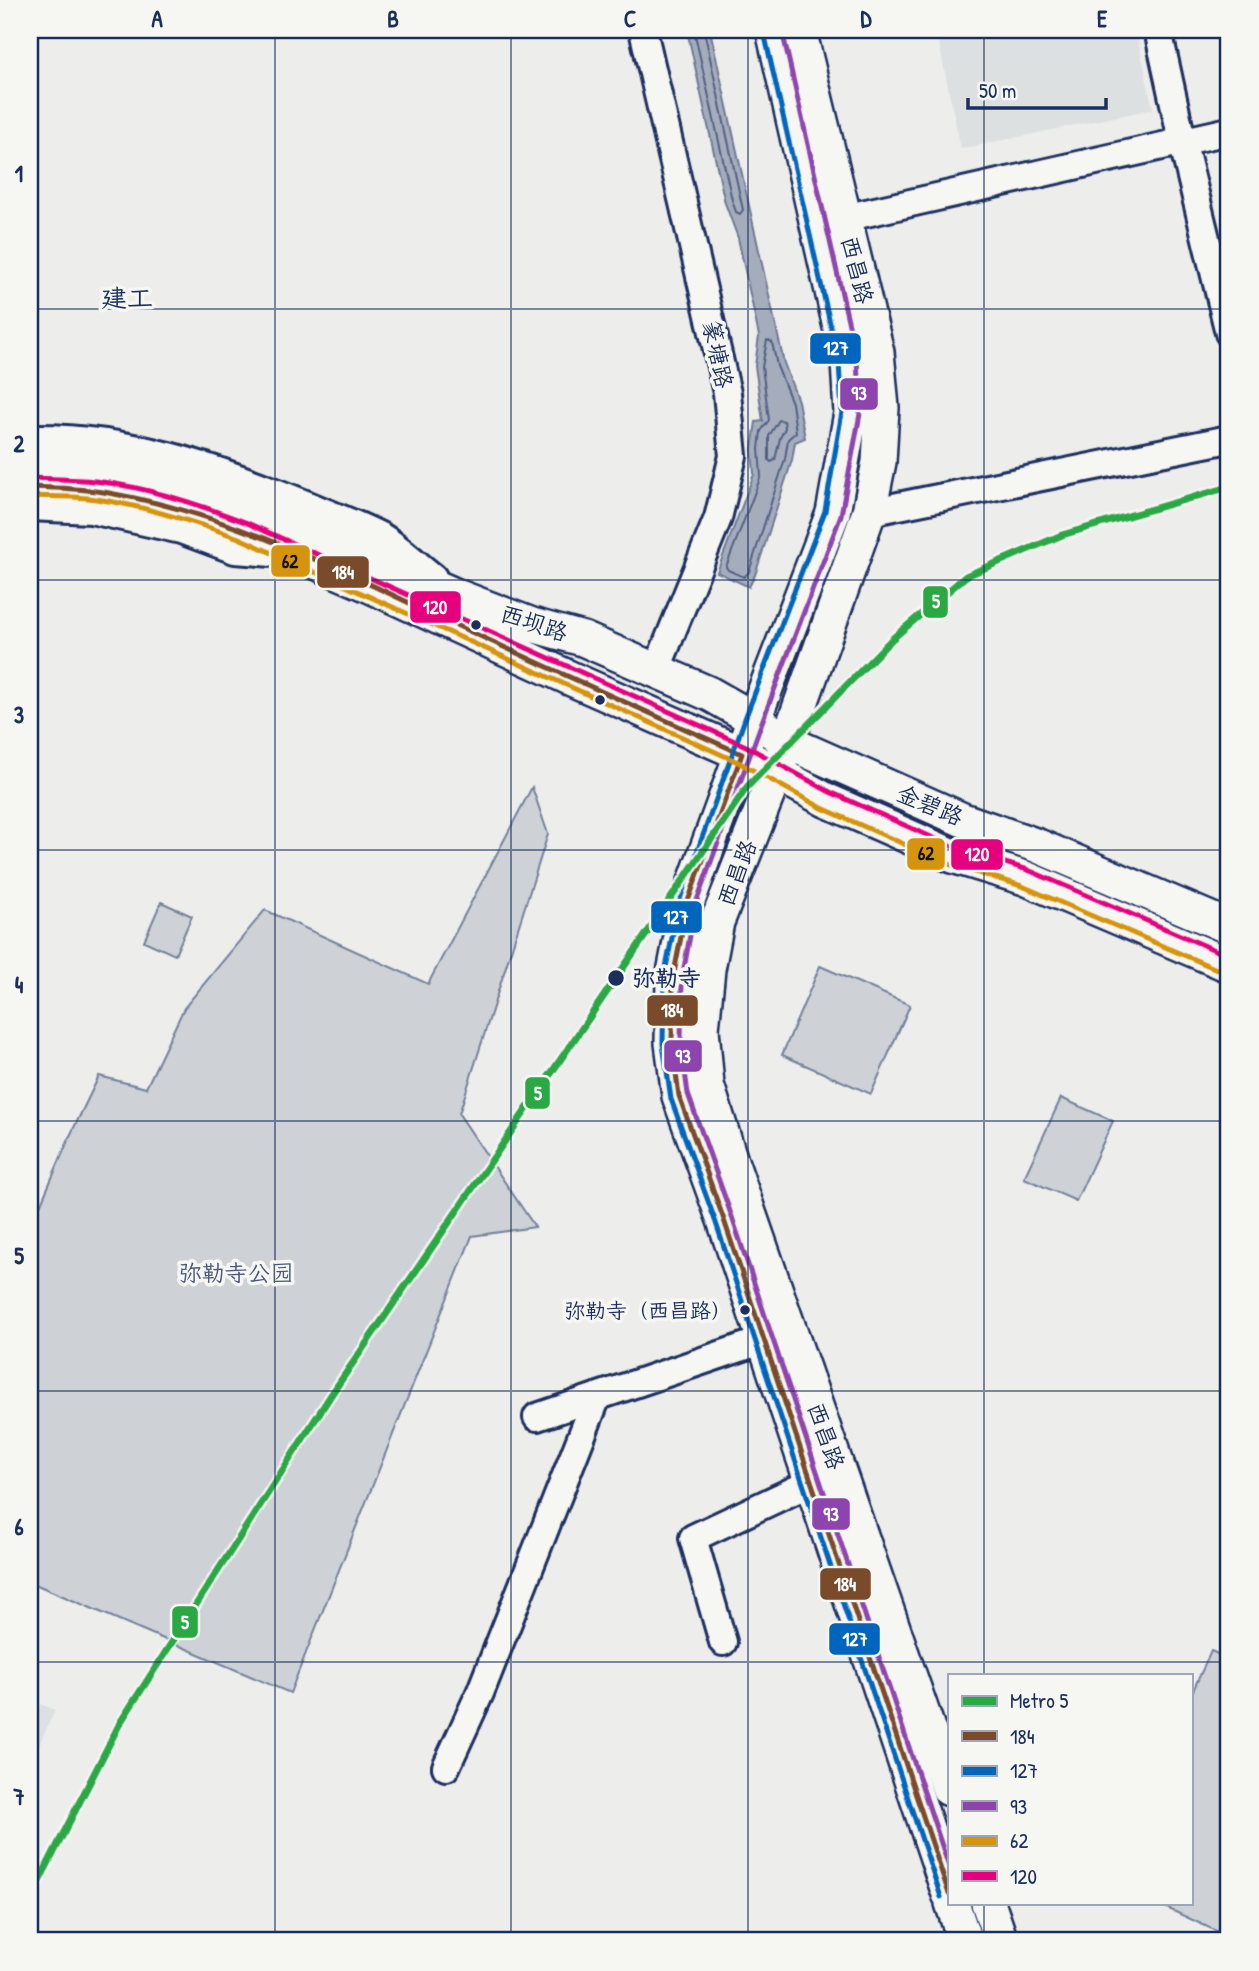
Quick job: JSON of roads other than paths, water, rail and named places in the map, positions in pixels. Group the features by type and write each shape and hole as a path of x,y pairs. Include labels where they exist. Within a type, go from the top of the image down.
{"main road":[{"name":"西昌路","path":"773,30 848,362 851,413 833,513 688,901 673,978 672,1043 679,1096 720,1208 948,1891"},
{"name":"西昌路","path":"799,30 877,352 881,397 879,462 869,512 782,756 718,922 708,969 702,1030 706,1085 730,1161 948,1786"},
{"name":"西坝路","path":"30,460 97,463 194,485 313,531 459,597 532,625 583,639 710,694 754,719"},
{"name":"西坝路","path":"30,487 94,490 175,507 242,530 303,555 741,754"},
{"name":"金碧路","path":"754,719 782,756 826,800 953,856 1025,878 1229,965"},
{"name":"金碧路","path":"741,754 782,756 1038,846 1229,927"},
{"path":"952,1904 965,1941"},
{"path":"988,1904 1001,1941"}],"street":[{"name":"篆塘路","path":"643,30 727,394 733,456 718,518 656,671"},
{"path":"1158,30 1229,333"},
{"path":"844,218 1229,131"},
{"path":"30,438 100,442 150,451 201,464 259,485 382,538 459,597"},
{"path":"869,512 1229,439"},
{"path":"30,507 91,510 181,530 235,550 303,555"},
{"path":"537,1417 764,1340"},
{"path":"446,1766 480,1693 597,1397"},
{"path":"723,1642 693,1538 811,1482"}],"water":[{"path":"687,30 710,30 784,363 798,401 805,438 795,442 792,460 749,587 717,572 754,474 752,449 756,422 763,421 755,366 759,336 738,238 725,203"}],"metro line":[{"name":"5","path":"30,1899 120,1723 331,1395 747,787 892,639 966,576 1062,535 1229,487"}],"place":[{"name":"弥勒寺","path":"616,978"},
{"name":"弥勒寺（西昌路）","path":"745,1310"}],"district":[{"name":"建工","path":"127,298"}],"park label":[{"name":"弥勒寺公园","path":"236,1273"}]}
